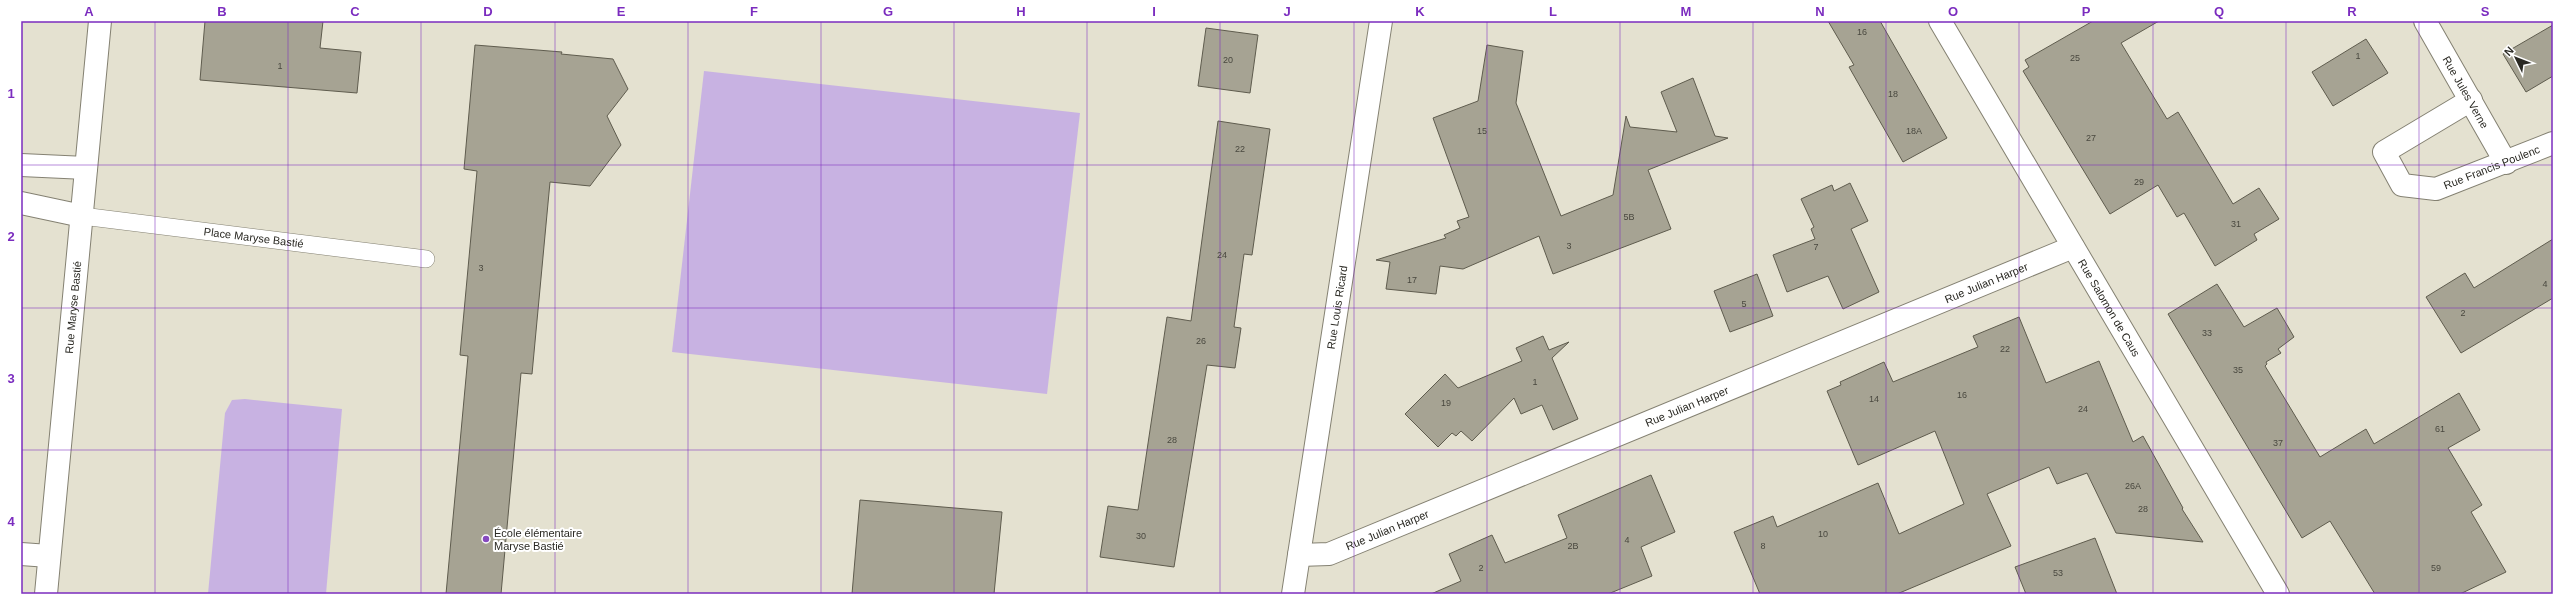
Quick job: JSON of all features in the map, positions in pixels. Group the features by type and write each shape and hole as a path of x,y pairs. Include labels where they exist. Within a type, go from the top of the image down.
{"street":[{"name":"Rue Maryse Bastié","path":"46,594 100,21"},
{"name":"Rue Louis Ricard","path":"1293,594 1381,21"},
{"name":"Rue Salomon de Caus","path":"1940,21 2278,594"},
{"name":"Rue Jules Verne","path":"2425,21 2506,163"},
{"name":"Rue Francis Poulenc","path":"2471,100 2384,152 2402,185 2436,188 2506,163 2553,143"},
{"path":"21,165 86,168"},
{"path":"21,203 82,216"},
{"name":"Rue Julian Harper","path":"1299,555 1329,554 2073,247"},
{"path":"21,554 49,556"}],"lane":[{"name":"Place Maryse Bastié","path":"82,216 426,259"}],"shaded area":[{"path":"704,71 1080,113 1047,394 672,352"},
{"path":"245,399 342,409 326,594 208,594 225,413 232,400"}],"building":[{"path":"205,21 323,21 320,48 361,52 357,93 200,80"},
{"path":"1828,21 1880,21 1947,138 1903,162 1849,67 1854,65"},
{"path":"2093,21 2159,21 2121,43 2167,119 2178,112 2233,204 2259,188 2279,219 2254,234 2257,240 2215,266 2184,213 2177,217 2158,185 2110,214 2023,71 2029,67 2025,60"},
{"path":"2553,25 2553,76 2526,92 2503,54"},
{"path":"1206,28 1258,35 1250,93 1198,86"},
{"path":"2366,39 2388,73 2333,106 2312,72"},
{"path":"475,45 562,52 561,54 613,59 628,89 607,116 621,145 590,186 550,182 532,374 521,373 501,594 446,594 468,356 460,355 477,171 464,169"},
{"path":"1487,45 1523,51 1516,103 1561,216 1613,195 1626,116 1630,127 1677,132 1661,92 1693,78 1715,136 1728,138 1648,170 1671,229 1553,274 1539,236 1463,269 1440,266 1436,294 1386,289 1390,262 1376,260 1446,238 1444,235 1460,228 1457,221 1469,217 1433,118 1478,101"},
{"path":"1218,121 1270,129 1252,255 1244,254 1234,327 1241,328 1235,368 1207,365 1174,567 1100,557 1108,506 1138,510 1167,317 1191,321"},
{"path":"1850,183 1868,221 1851,229 1879,292 1843,309 1828,276 1787,292 1773,255 1815,239 1811,229 1814,227 1801,199 1832,185 1834,191"},
{"path":"2553,239 2553,298 2461,353 2426,297 2465,273 2474,288"},
{"path":"1757,274 1773,316 1730,332 1714,291"},
{"path":"2217,284 2244,327 2277,308 2294,337 2278,349 2281,353 2266,362 2267,364 2265,366 2320,457 2366,429 2374,444 2459,393 2480,430 2448,448 2482,505 2471,512 2506,572 2460,594 2375,594 2330,521 2302,538 2168,314"},
{"path":"2019,317 2046,383 2099,361 2133,442 2143,436 2183,508 2182,509 2203,542 2116,533 2087,473 2057,484 2049,467 1987,494 2011,546 1897,594 1760,594 1734,532 1773,516 1777,527 1878,483 1899,534 1964,504 1935,431 1858,465 1827,391 1841,385 1840,382 1884,362 1893,382 1978,347 1973,336"},
{"path":"1543,336 1549,350 1569,342 1552,358 1578,419 1553,430 1542,405 1521,414 1514,398 1472,441 1461,431 1456,436 1452,433 1438,447 1405,414 1445,374 1458,388 1522,361 1516,348"},
{"path":"1651,475 1675,532 1641,547 1652,576 1608,594 1431,594 1461,581 1449,554 1492,535 1505,563 1567,538 1558,515"},
{"path":"860,500 1002,512 994,594 852,594"},
{"path":"2095,538 2117,594 2026,594 2015,567"}],"place":[{"name":"École élémentaire Maryse Bastié","path":"486,539"}]}
